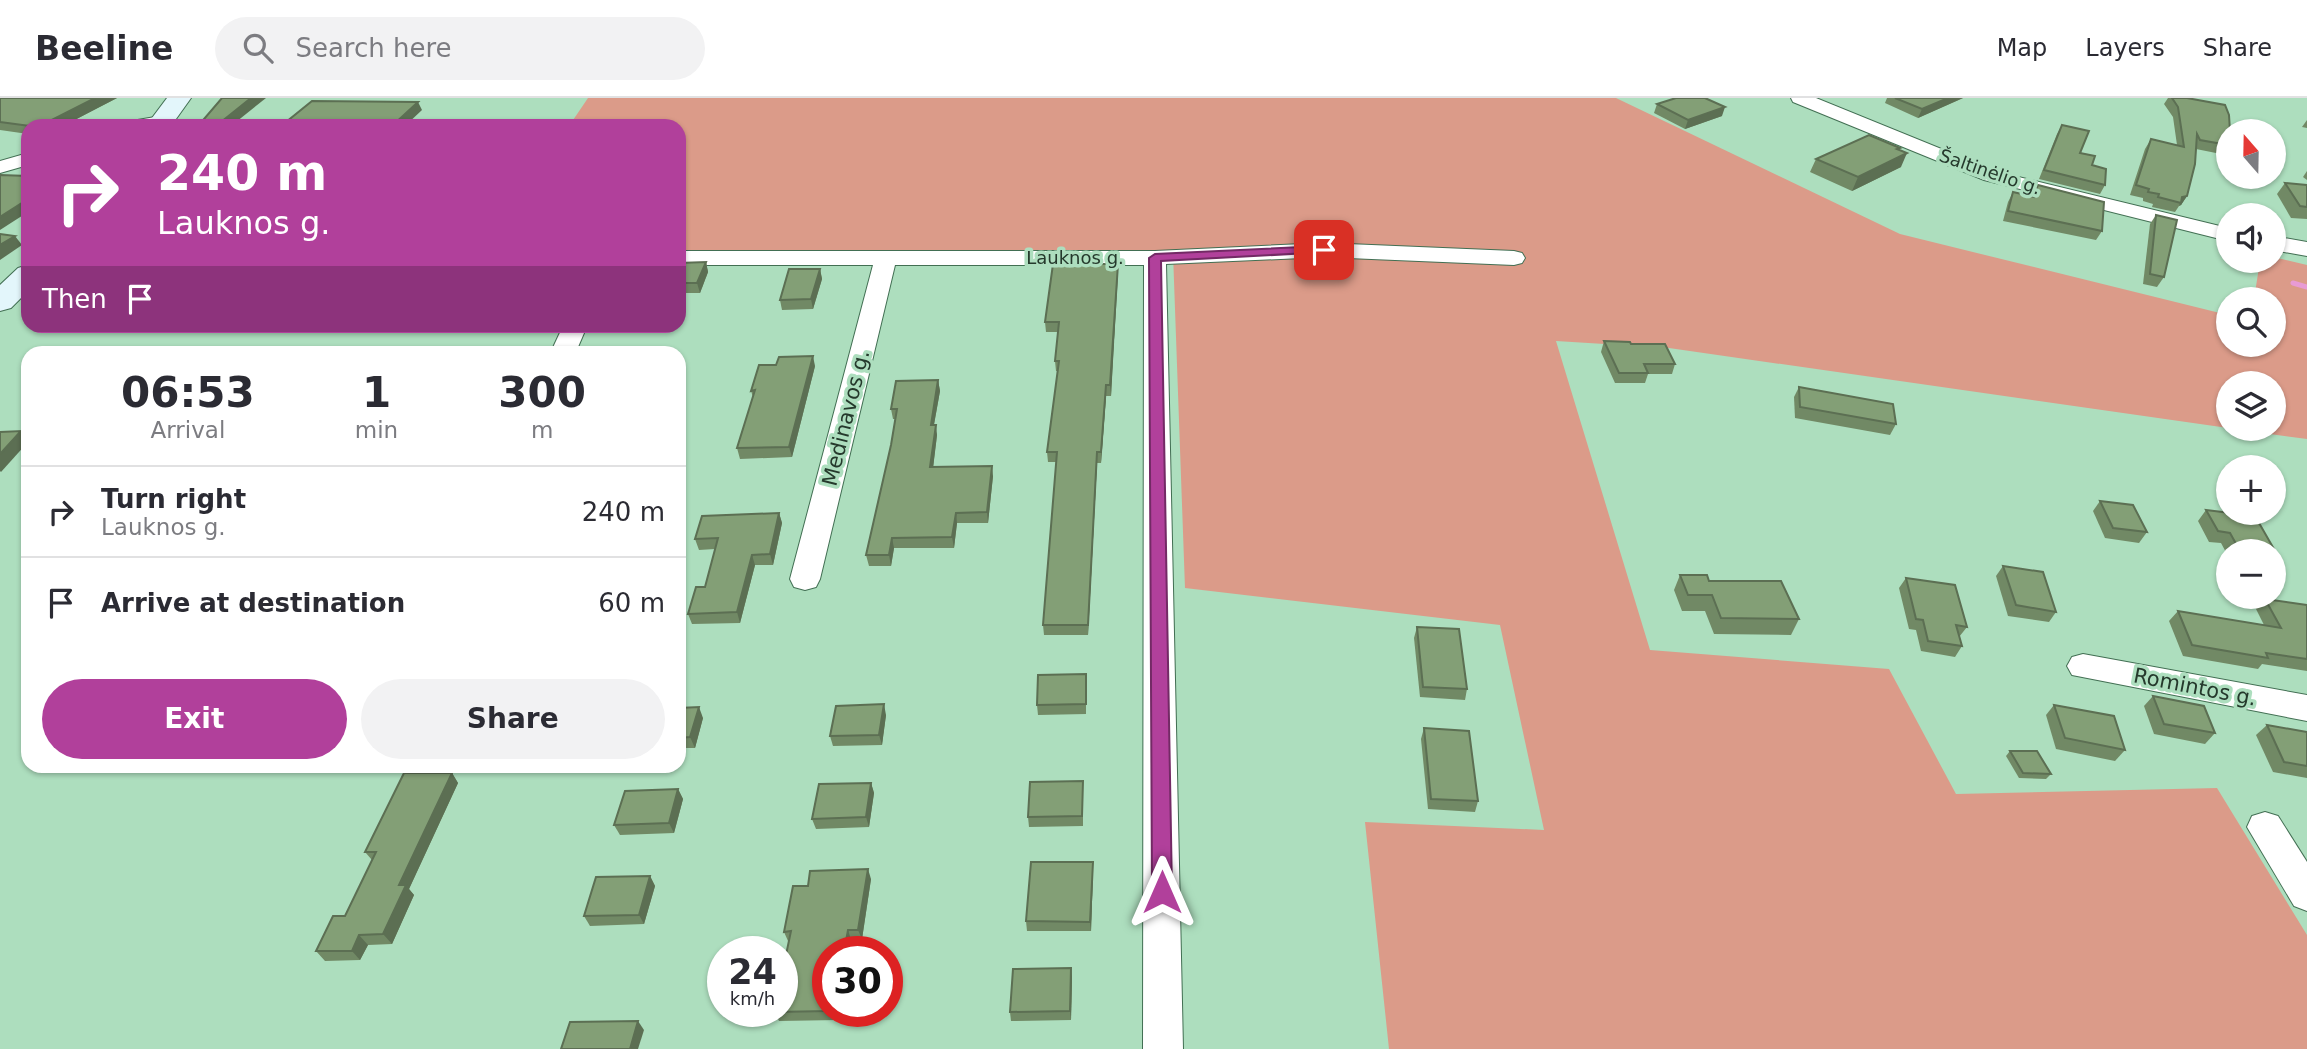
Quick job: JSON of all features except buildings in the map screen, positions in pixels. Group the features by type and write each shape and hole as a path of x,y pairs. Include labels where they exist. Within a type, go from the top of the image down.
{"main road":[{"path":"163,119 179,98"},
{"path":"0,302 21,281"}],"street":[{"name":"Šaltinėlio g.","path":"1800,98 1991,176 2216,232"},
{"path":"0,167 21,161"},
{"path":"2286,245 2307,249"},
{"name":"Lauknos g.","path":"686,258 1155,258 1324,250 1514,258"},
{"name":"Medinavos g.","path":"805,579 886,257"},
{"path":"1155,258 1163,1049"},
{"name":"Romintos g.","path":"2083,666 2307,708"},
{"path":"2265,827 2307,894"}],"shaded area":[{"path":"588,98 1616,98 1900,234 2216,312 2216,357 2286,357 2286,287 2256,287 2258,273 2286,273 2286,260 2307,265 2307,439 2286,436 2286,371 2216,371 2216,426 1669,348 1556,341 1650,650 1889,669 1956,794 2217,788 2307,935 2307,1049 1389,1049 1365,822 1544,830 1500,625 1185,588 1173,253 686,253 686,119 574,119"}],"waterway":[{"path":"2293,283 2307,287"}],"route":[{"path":"1162,892 1155,258 1324,250"}]}
